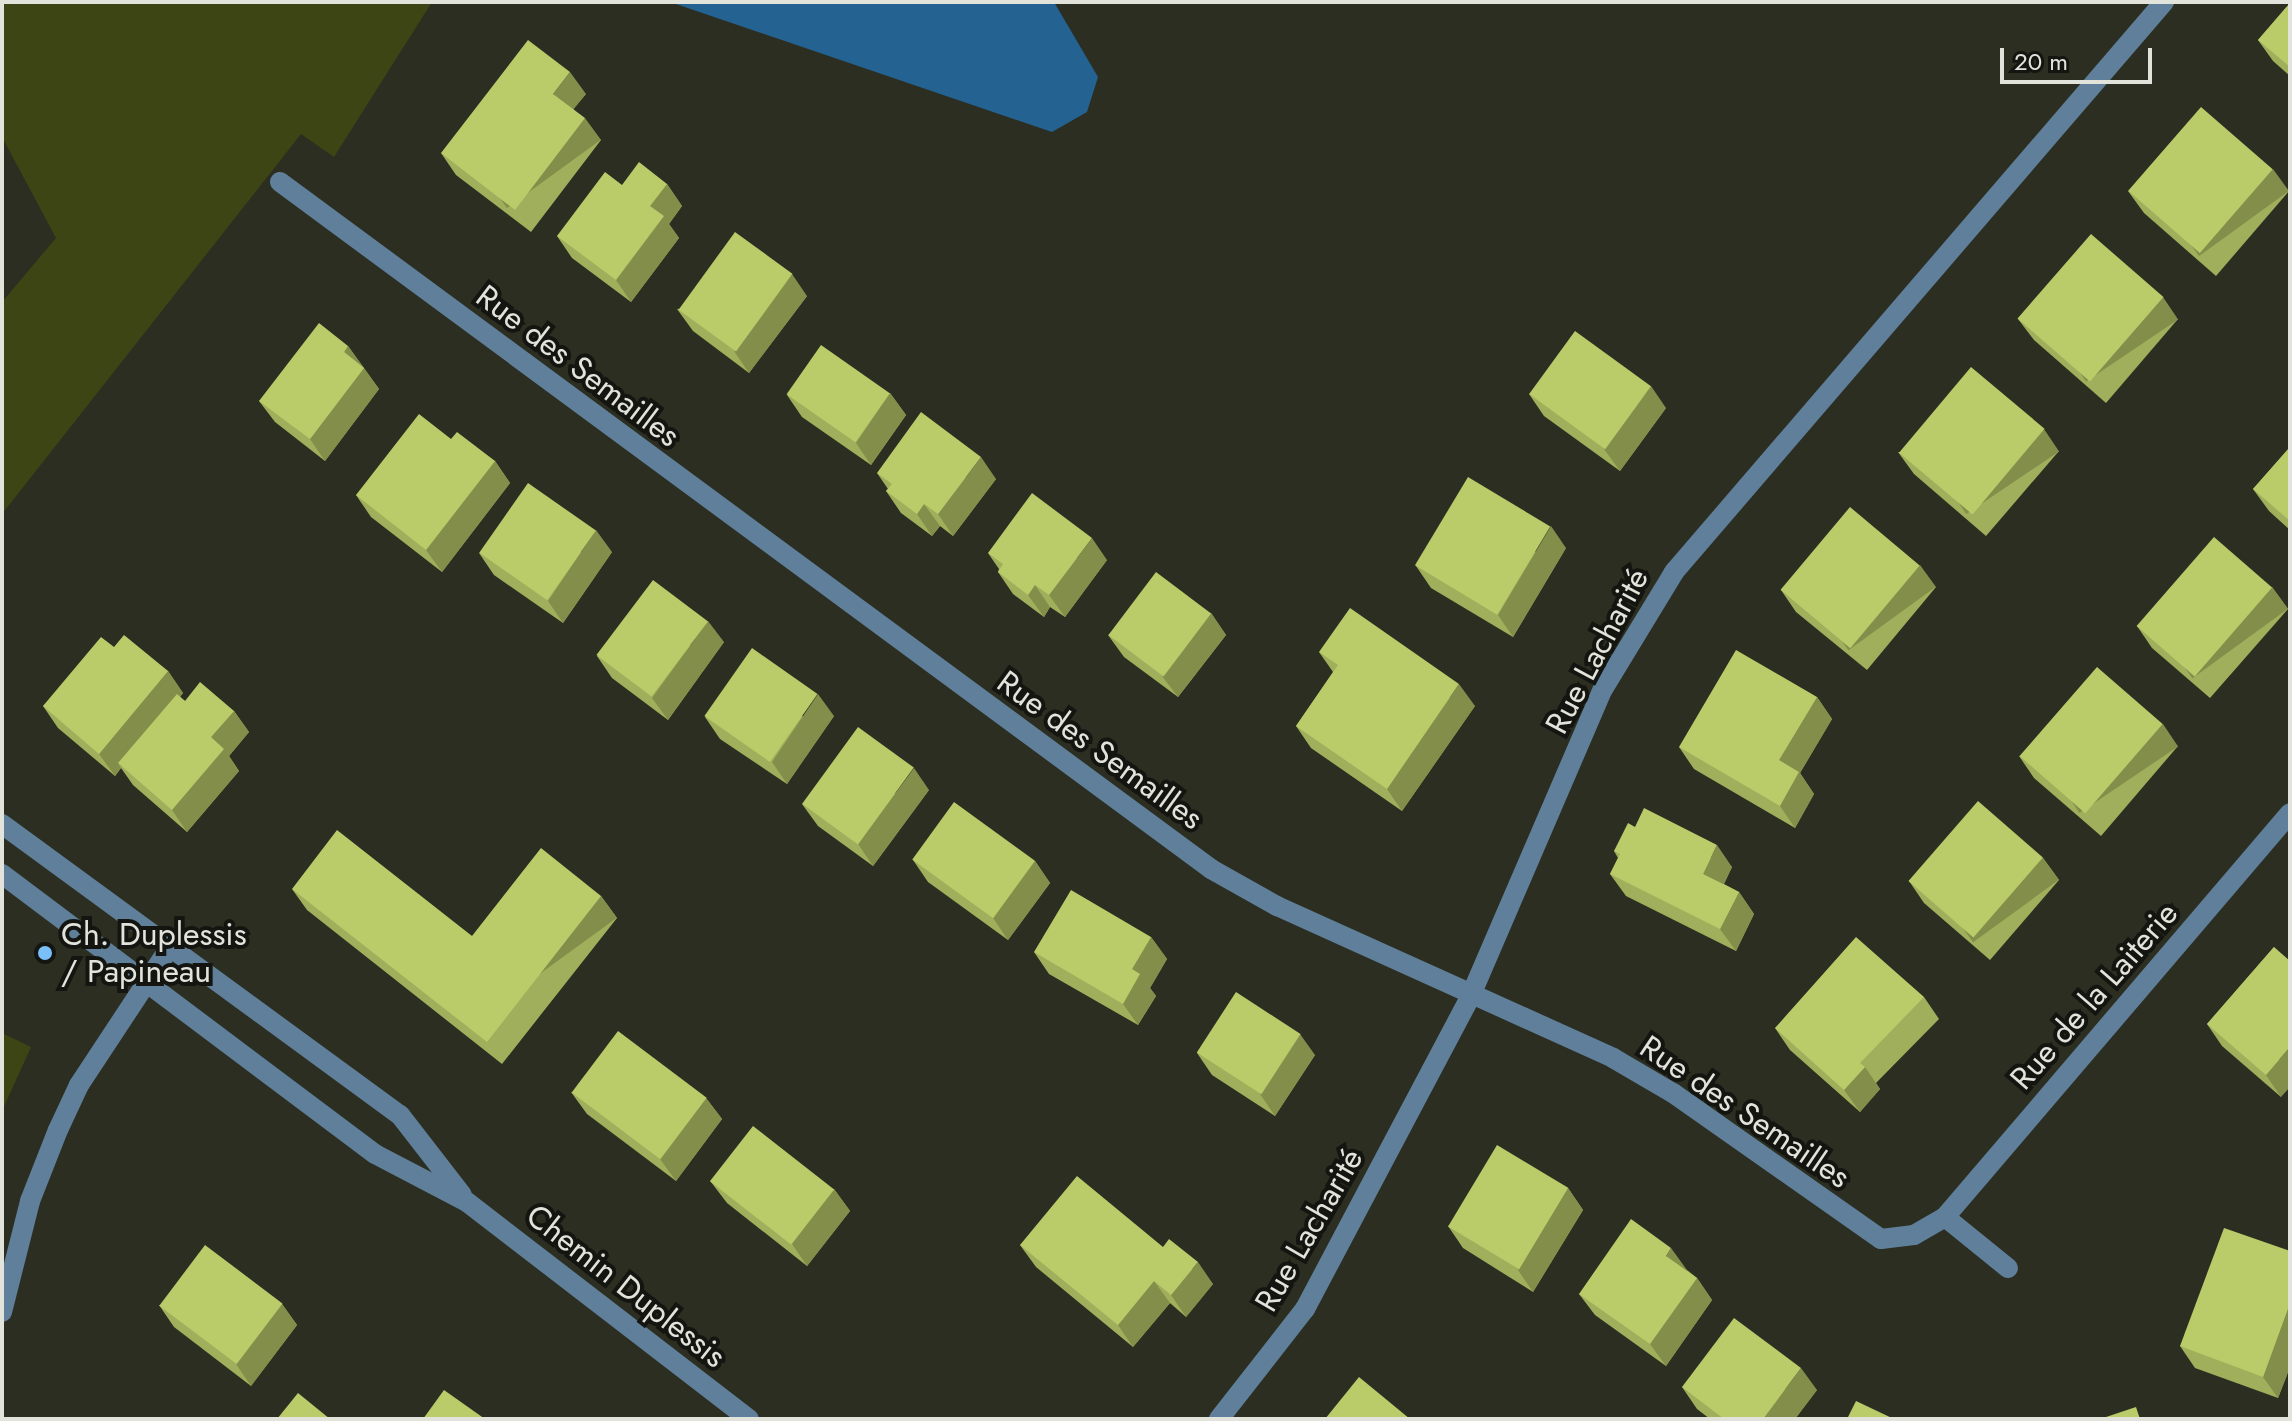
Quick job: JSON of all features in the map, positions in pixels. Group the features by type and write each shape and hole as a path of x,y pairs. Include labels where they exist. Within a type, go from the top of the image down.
{"street":[{"name":"Rue Lacharité","path":"1219,1419 1305,1309 1471,995 1603,689 1674,572 2164,2"},
{"name":"Rue des Semailles","path":"280,182 1211,869 1277,906 1613,1058 1673,1093 1881,1239 1914,1235 1945,1217"},
{"name":"Rue de la Laiterie","path":"1945,1217 2290,813"},
{"name":"Chemin Duplessis","path":"2,824 400,1115 467,1202"},
{"name":"Chemin Duplessis","path":"2,874 375,1154 467,1202 749,1419"},
{"path":"2,1312 26,1214 58,1130 79,1085 170,947"},
{"path":"1945,1217 2008,1268"}],"green space":[{"path":"2,2 432,2 334,157 301,134 2,514 2,302 56,238 2,137"},
{"path":"2,1033 31,1047 2,1111"}],"water":[{"path":"670,2 1054,2 1098,77 1087,112 1052,132"}],"building":[{"path":"2290,3 2290,67 2258,40"},
{"path":"528,40 570,72 553,94 585,118 515,210 441,153"},
{"path":"2201,107 2273,169 2200,253 2128,191"},
{"path":"639,162 667,184 650,206 664,216 616,280 557,236 605,172 622,185"},
{"path":"735,232 792,274 736,351 679,310"},
{"path":"2091,234 2163,297 2090,382 2018,319"},
{"path":"319,323 348,346 344,352 364,368 310,439 259,401"},
{"path":"1575,331 1651,386 1605,449 1529,394"},
{"path":"821,345 890,393 855,442 787,394"},
{"path":"1971,367 2045,429 1973,515 1899,453"},
{"path":"921,412 981,457 938,514 924,504 917,514 886,491 892,484 877,473"},
{"path":"419,414 451,439 457,432 495,461 426,550 356,495"},
{"path":"2290,447 2290,521 2253,489"},
{"path":"1468,477 1550,526 1497,615 1415,565"},
{"path":"528,483 596,531 547,600 479,553"},
{"path":"1032,493 1092,538 1049,595 1035,585 1028,595 998,572 1003,564 988,553"},
{"path":"1850,507 1920,565 1850,648 1781,590"},
{"path":"2214,537 2272,588 2195,677 2137,626"},
{"path":"1156,572 1211,614 1164,677 1108,635"},
{"path":"653,580 708,622 652,697 596,655"},
{"path":"1350,608 1459,684 1387,789 1296,726 1338,665 1319,652"},
{"path":"124,635 168,671 99,754 43,706 101,637 114,647"},
{"path":"752,648 818,694 770,762 704,716"},
{"path":"1736,650 1817,697 1779,760 1799,772 1780,806 1679,747"},
{"path":"2097,667 2163,724 2085,813 2020,756"},
{"path":"200,682 234,711 211,737 224,749 172,810 118,763 177,694 185,701"},
{"path":"858,727 914,768 858,844 802,804"},
{"path":"1978,801 2043,857 1973,937 1908,881"},
{"path":"954,802 1035,861 993,918 912,859"},
{"path":"1644,808 1717,845 1703,874 1739,892 1720,929 1610,874 1620,854 1614,851 1628,823 1635,827"},
{"path":"337,830 472,936 541,848 601,896 487,1042 292,889"},
{"path":"1071,890 1151,937 1132,969 1140,974 1123,1004 1034,952"},
{"path":"1856,937 1924,997 1860,1063 1865,1067 1844,1090 1775,1028"},
{"path":"2274,947 2290,961 2290,1047 2266,1075 2207,1024"},
{"path":"1236,992 1301,1034 1261,1094 1197,1052"},
{"path":"618,1031 707,1098 660,1159 572,1092"},
{"path":"753,1126 834,1189 791,1245 710,1181"},
{"path":"1497,1145 1568,1188 1519,1269 1448,1226"},
{"path":"1077,1176 1163,1247 1169,1239 1198,1262 1171,1295 1154,1281 1118,1325 1020,1245"},
{"path":"1631,1219 1671,1248 1666,1256 1697,1278 1650,1344 1579,1294"},
{"path":"2224,1228 2290,1251 2290,1303 2263,1377 2180,1346"},
{"path":"205,1245 282,1303 237,1364 159,1306"},
{"path":"1734,1318 1801,1368 1763,1419 1724,1419 1682,1387"},
{"path":"1359,1377 1410,1419 1325,1419"},
{"path":"444,1390 485,1419 423,1419"},
{"path":"298,1393 330,1419 277,1419"},
{"path":"1856,1401 1894,1419 1847,1419"},
{"path":"2136,1407 2140,1419 2100,1419"}],"place":[{"name":"Ch. Duplessis / Papineau","path":"45,953"}]}
